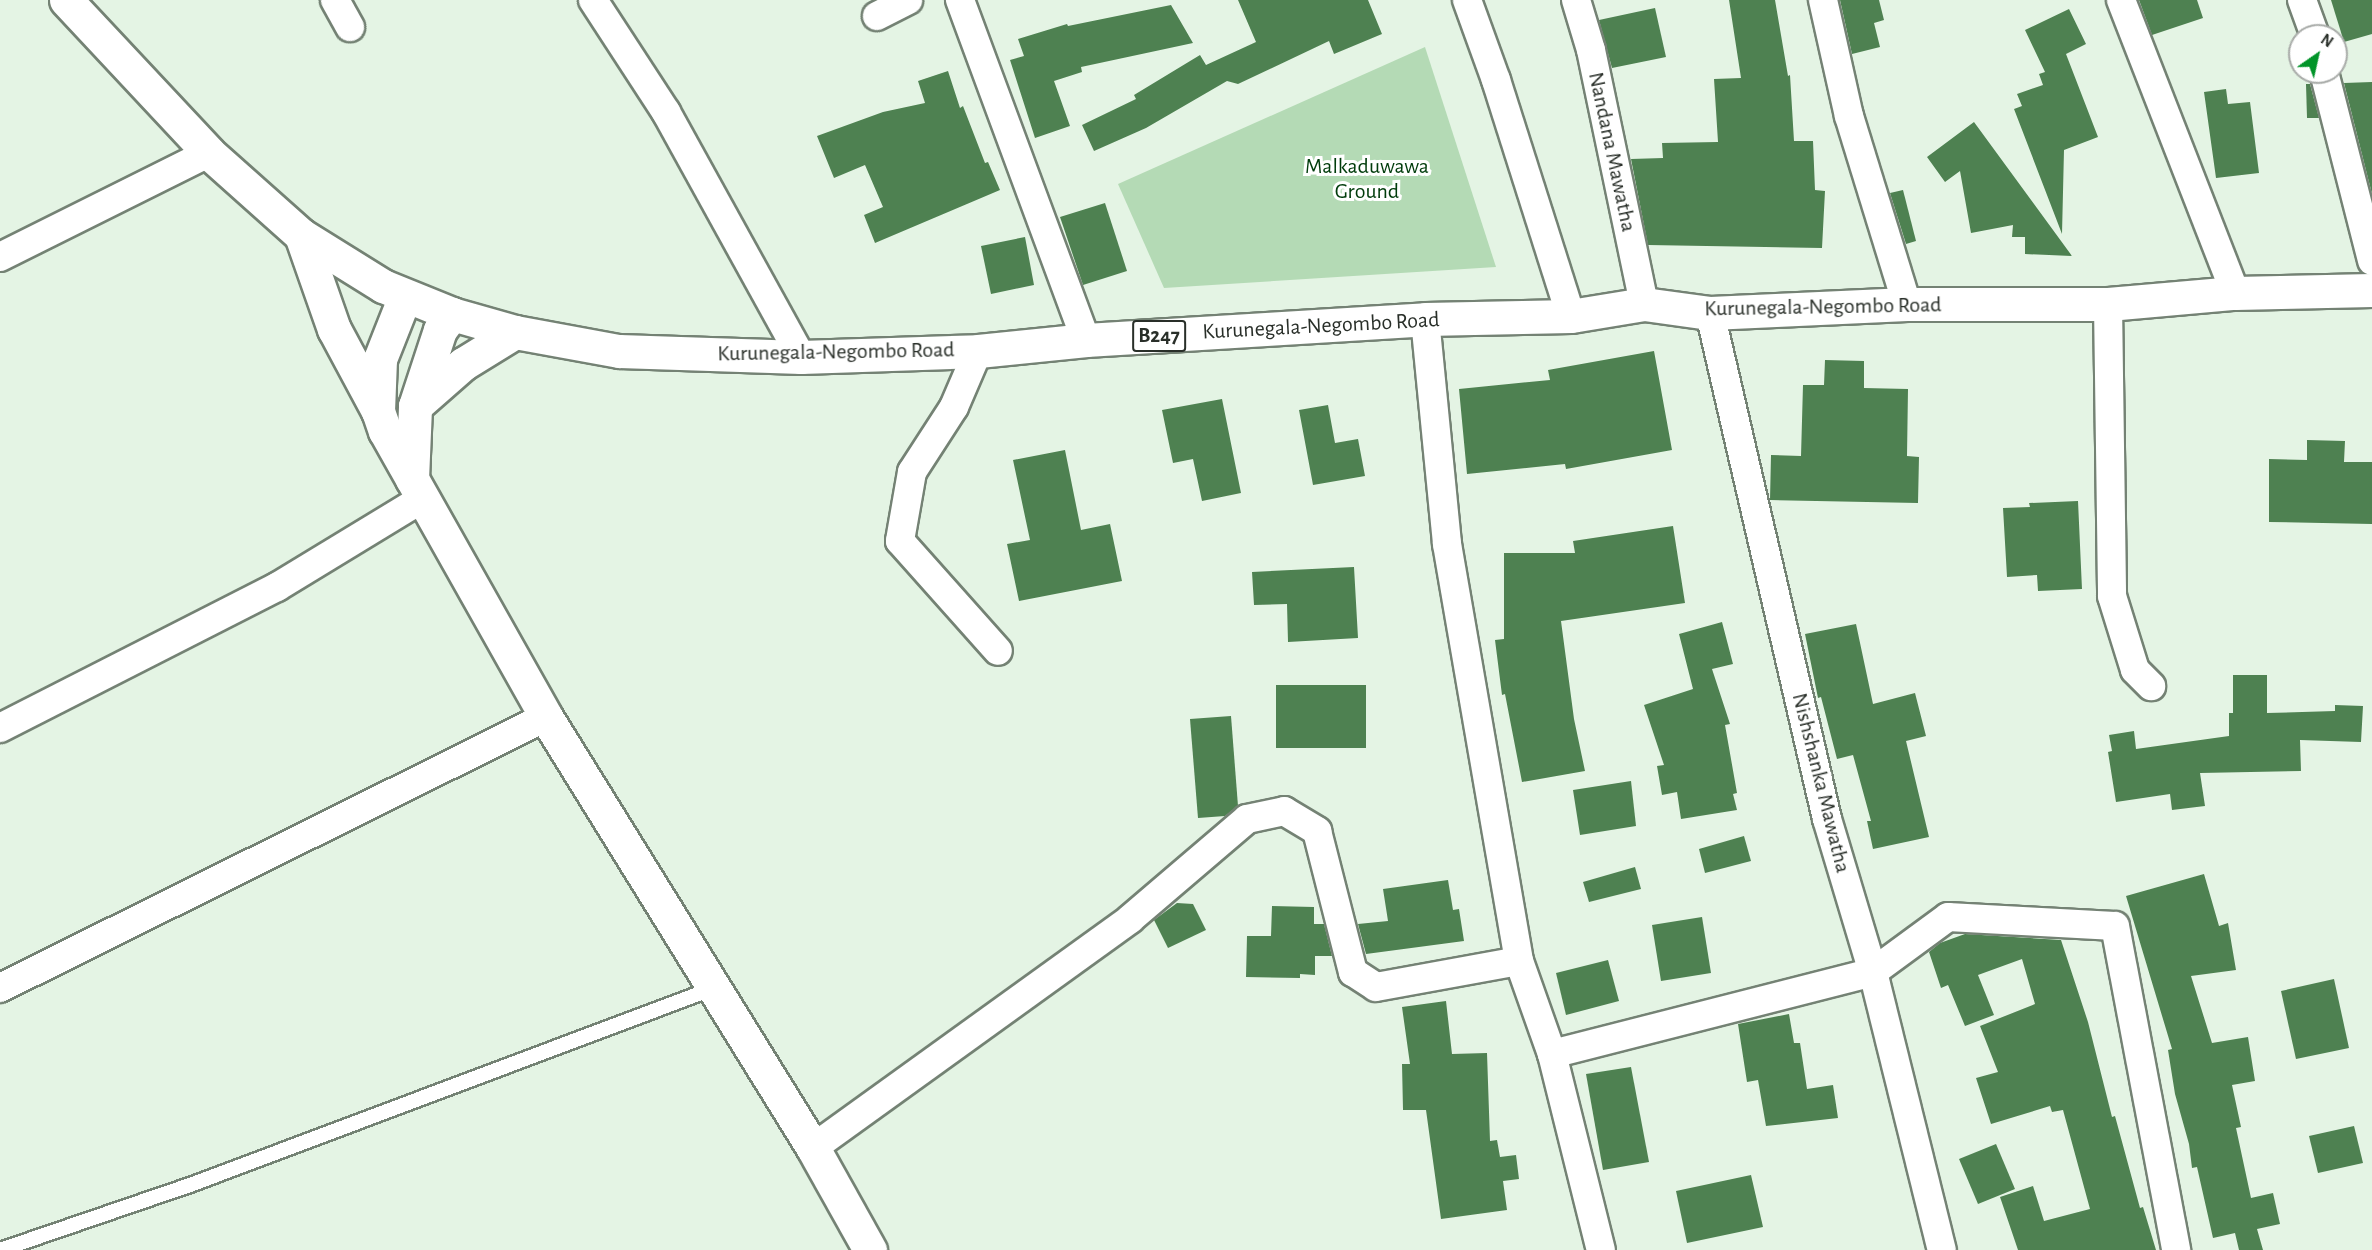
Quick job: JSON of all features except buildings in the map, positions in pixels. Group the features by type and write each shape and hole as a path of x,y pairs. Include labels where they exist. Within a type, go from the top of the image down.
{"main road":[{"name":"Kurunegala-Negombo Road","path":"66,0 209,153 302,235 383,286 452,314 515,332 619,351 801,357 978,351 1086,340 1425,319 1571,316 1644,304 1710,313 1907,304 2108,304 2235,293 2372,290"},
{"path":"302,235 334,329 417,489 546,717 813,1148 870,1250"},
{"path":"378,411 380,359 405,296"},
{"path":"417,489 415,406 440,330 452,314"},
{"path":"415,406 463,364 515,332"}],"street":[{"path":"335,0 350,27"},
{"path":"593,0 666,112 801,357"},
{"path":"877,16 908,0"},
{"path":"960,0 1086,340"},
{"path":"1467,0 1496,80 1571,316"},
{"name":"Nandana Mawatha","path":"1576,0 1591,50 1644,304"},
{"path":"1823,0 1849,116 1907,304"},
{"path":"2121,0 2235,293"},
{"path":"2302,0 2311,24"},
{"path":"2327,84 2372,261"},
{"path":"0,257 209,153"},
{"path":"2108,304 2112,596 2136,670 2151,686"},
{"name":"Nishshanka Mawatha","path":"1710,313 1827,819 1873,972 1942,1250"},
{"path":"1425,319 1447,544 1519,961 1552,1054 1601,1250"},
{"path":"978,351 954,407 912,472 900,541 998,651"},
{"path":"0,728 277,587 417,489"},
{"path":"0,988 546,717"},
{"path":"813,1148 1130,919 1247,819 1284,812 1317,831 1353,972 1376,987 1519,961"},
{"path":"1552,1054 1873,972 1948,917 2115,926 2176,1250"}],"lane":[{"path":"0,1250 190,1185 714,988"}],"green space":[{"name":"Malkaduwawa Ground","path":"1425,47 1496,267 1164,288 1118,184"}]}
